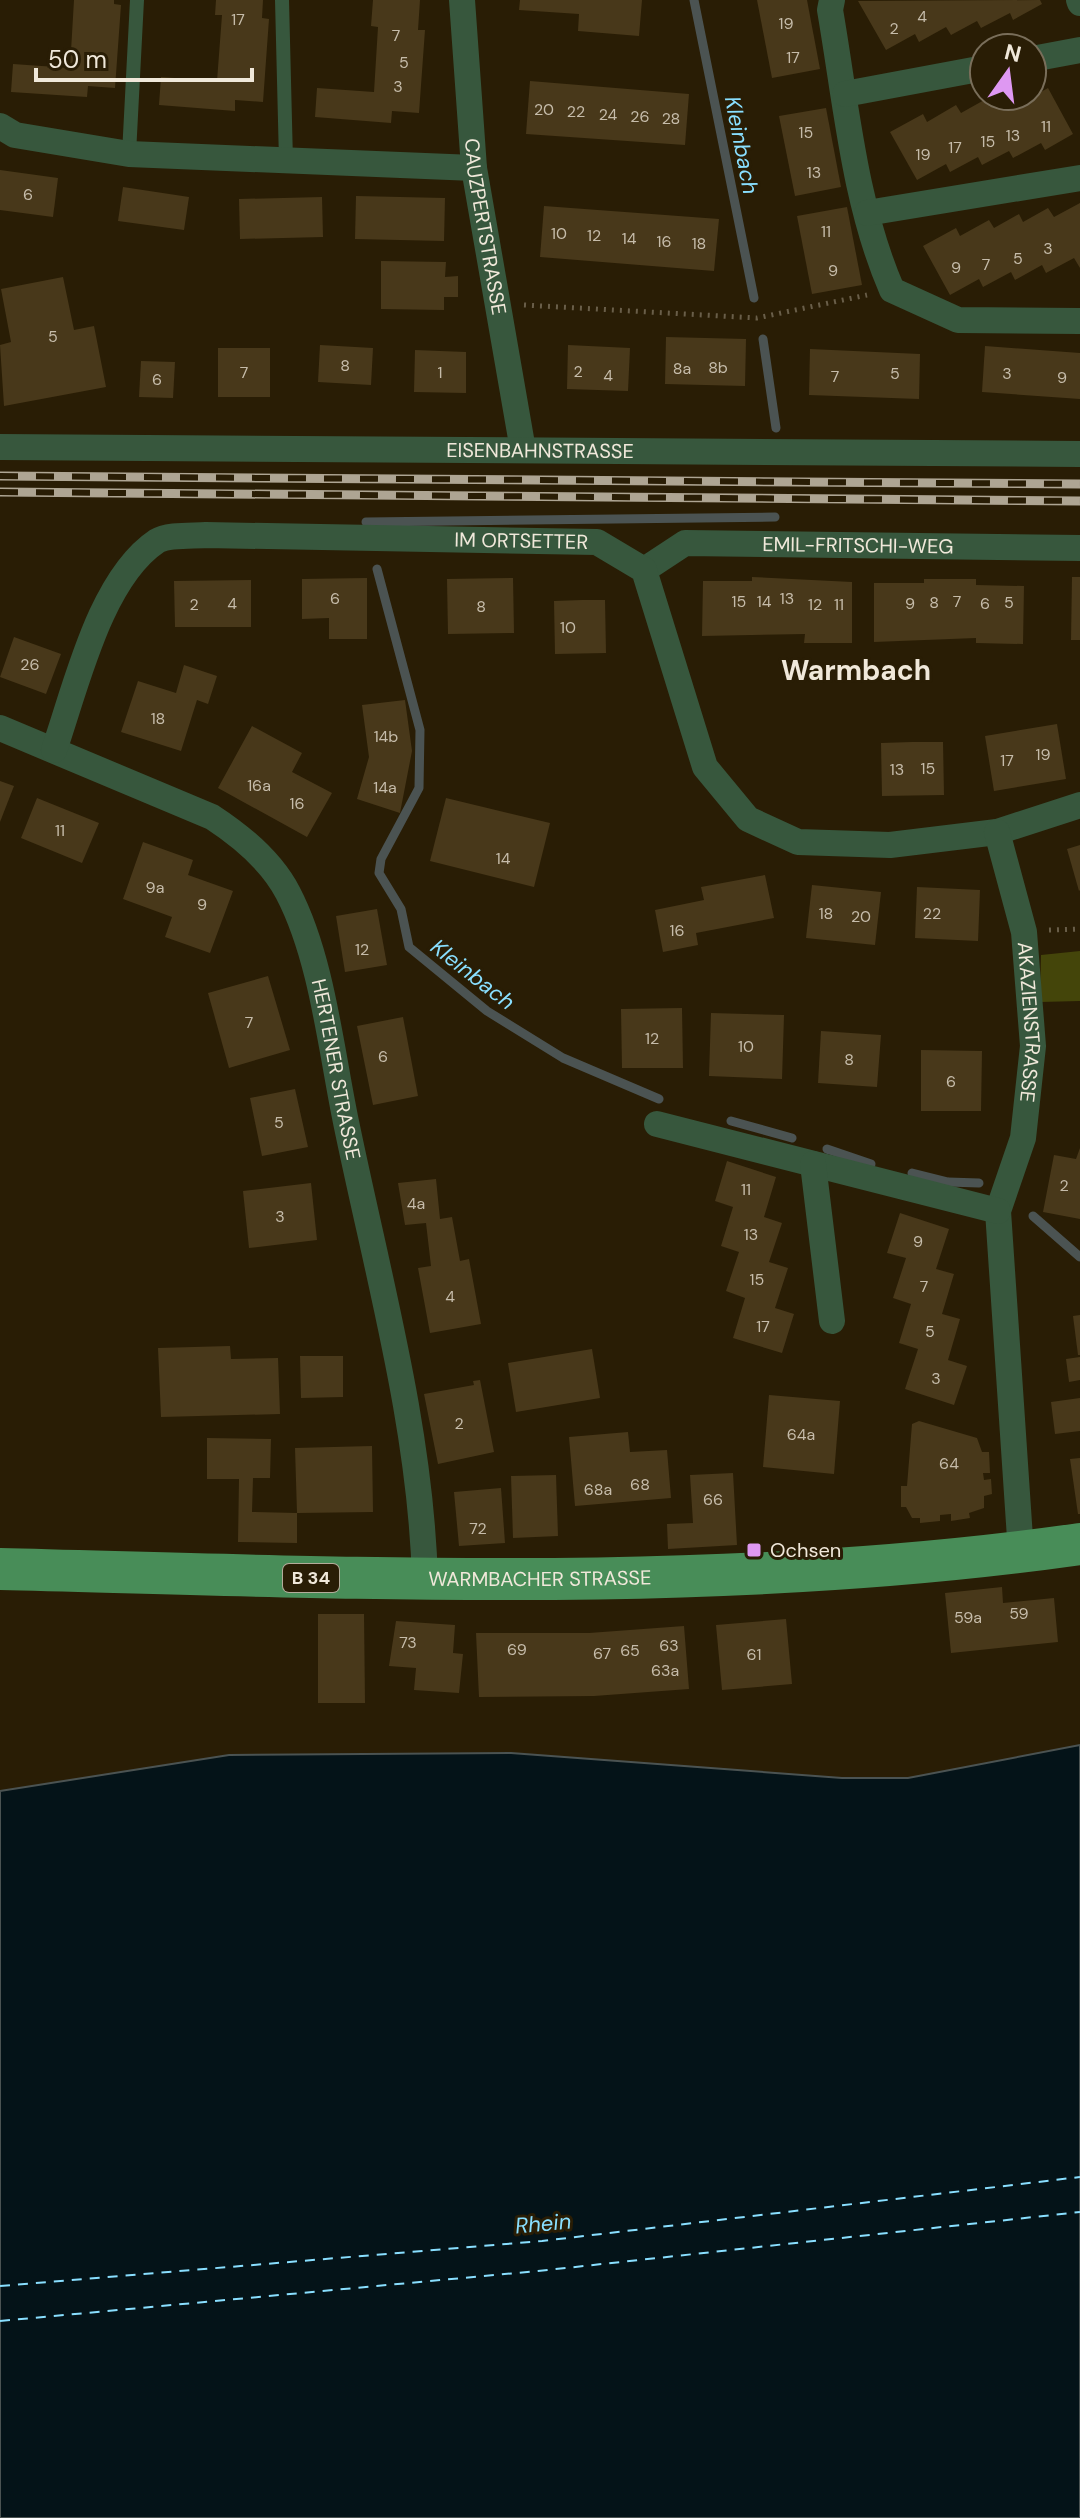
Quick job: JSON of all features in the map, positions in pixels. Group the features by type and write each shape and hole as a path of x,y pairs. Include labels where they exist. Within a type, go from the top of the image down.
{"main road":[{"name":"WARMBACHER STRASSE","path":"0,1569 425,1581 739,1577 1021,1553 1080,1544"}],"street":[{"name":"CAUZPERTSTRASSE","path":"462,0 474,168 495,304 523,450"},
{"path":"832,0 830,10 867,213 879,260 892,290 958,320 1080,321"},
{"path":"1048,56 1080,50"},
{"path":"845,94 968,71"},
{"path":"8,131 129,154 474,168"},
{"path":"867,213 1080,178"},
{"name":"EISENBAHNSTRASSE","path":"0,447 1080,454"},
{"name":"IM ORTSETTER","path":"54,750 96,630 127,568 160,539 206,535 597,542 644,570"},
{"name":"EMIL-FRITSCHI-WEG","path":"644,570 685,543 1080,548"},
{"path":"644,570 705,767 748,819 798,842 890,845 997,832 1080,805"},
{"name":"HERTENER STRASSE","path":"0,728 212,817 236,833 263,859 288,892 316,976 408,1418 423,1529 425,1581"},
{"name":"AKAZIENSTRASSE","path":"997,832 1024,932 1033,1046 1023,1138 998,1211 1021,1553"},
{"path":"657,1124 998,1211"},
{"path":"813,1164 832,1321"}],"lane":[{"path":"129,154 137,0"},
{"path":"282,0 286,161"}],"path":[{"path":"495,304 757,318 892,290"}],"shaded area":[{"path":"1080,951 1080,1001 1040,1002 1041,955"}],"water":[{"name":"Rhein","path":"1080,1745 1080,2518 0,2518 0,1791 229,1755 511,1753 842,1778 908,1778"}],"building":[{"path":"74,0 114,0 114,4 121,5 115,88 88,86 87,97 11,92 13,64 70,68"},
{"path":"216,0 263,0 262,18 269,19 263,102 235,100 235,111 159,105 161,77 217,81 222,15 215,15"},
{"path":"373,0 420,0 418,30 425,30 419,113 392,111 391,123 315,117 317,88 374,92 378,27 371,26"},
{"path":"520,0 642,0 639,36 578,31 579,14 519,10"},
{"path":"757,0 807,0 820,69 772,78"},
{"path":"1040,0 1042,4 1013,20 1010,13 981,28 977,21 951,35 946,27 919,42 915,34 886,50 858,1"},
{"path":"530,81 689,94 685,145 526,134"},
{"path":"1048,88 1073,134 1045,150 1041,143 1013,158 1009,151 982,165 978,157 950,172 946,164 917,180 890,132 923,114 927,122 956,105 961,113 968,109 968,112 1048,112"},
{"path":"826,108 841,187 795,196 779,116"},
{"path":"0,170 58,178 53,217 0,210"},
{"path":"123,187 189,197 184,230 118,221"},
{"path":"356,196 445,198 444,241 355,239"},
{"path":"322,197 323,237 240,239 239,199"},
{"path":"1080,203 1080,268 1074,258 1046,273 1042,265 1015,280 1011,272 983,287 979,279 950,295 923,246 956,228 960,236 989,220 994,228 1019,214 1023,222 1048,208 1054,217"},
{"path":"544,206 719,219 714,271 540,257"},
{"path":"847,207 862,285 812,294 797,216"},
{"path":"381,261 446,262 445,277 458,276 458,297 444,297 444,310 381,309"},
{"path":"63,277 74,330 94,326 106,387 4,406 0,345 11,342 1,289"},
{"path":"666,337 746,339 745,386 665,384"},
{"path":"320,345 373,348 371,385 318,382"},
{"path":"568,345 630,348 628,391 567,389"},
{"path":"985,346 1080,353 1080,399 982,392"},
{"path":"218,348 270,348 270,397 218,397"},
{"path":"810,349 920,354 919,399 809,395"},
{"path":"415,350 466,352 466,393 414,392"},
{"path":"141,361 175,362 173,398 139,397"},
{"path":"752,577 852,582 852,643 804,643 805,634 702,636 703,581 752,581"},
{"path":"1072,577 1080,577 1080,640 1071,640"},
{"path":"367,578 367,639 329,639 329,618 302,619 302,579"},
{"path":"513,578 514,633 448,634 447,579"},
{"path":"924,579 976,579 976,585 1024,586 1023,644 976,643 976,638 874,642 874,583 924,583"},
{"path":"251,580 251,627 175,627 174,581"},
{"path":"605,600 606,653 555,654 554,601"},
{"path":"14,637 61,654 46,694 0,677"},
{"path":"184,665 217,676 208,704 197,700 181,751 121,732 138,681 176,693"},
{"path":"405,700 412,751 400,813 357,799 369,757 362,705"},
{"path":"1057,724 1066,779 994,791 985,736"},
{"path":"252,726 302,753 292,772 332,793 307,837 218,788"},
{"path":"943,742 944,795 882,796 881,743"},
{"path":"0,781 14,786 0,822"},
{"path":"37,798 99,823 82,863 21,838"},
{"path":"446,798 550,823 534,887 430,861"},
{"path":"143,842 193,860 188,875 233,891 210,953 165,937 172,917 123,899"},
{"path":"1080,845 1080,890 1079,891 1067,849"},
{"path":"765,875 774,918 696,933 698,945 663,952 655,910 704,900 701,887"},
{"path":"812,885 881,892 875,945 806,938"},
{"path":"917,887 980,890 978,941 915,938"},
{"path":"377,909 387,965 345,972 336,916"},
{"path":"268,976 290,1050 229,1068 208,993"},
{"path":"682,1008 683,1068 622,1068 621,1009"},
{"path":"711,1013 784,1015 782,1079 709,1076"},
{"path":"403,1017 418,1096 373,1105 357,1026"},
{"path":"821,1031 881,1035 877,1087 818,1083"},
{"path":"921,1050 982,1051 981,1111 921,1111"},
{"path":"295,1089 308,1147 262,1156 250,1098"},
{"path":"1080,1148 1080,1219 1043,1212 1054,1155 1076,1159"},
{"path":"727,1161 776,1177 764,1217 782,1223 769,1262 788,1268 775,1308 794,1314 782,1353 733,1338 745,1298 726,1291 739,1252 721,1246 733,1207 715,1201"},
{"path":"436,1179 440,1219 452,1217 460,1261 469,1259 481,1324 430,1333 418,1268 431,1266 426,1223 405,1225 398,1183"},
{"path":"311,1183 317,1240 249,1248 243,1191"},
{"path":"900,1213 949,1229 936,1269 954,1274 942,1314 960,1319 948,1360 967,1366 954,1405 905,1389 918,1349 899,1343 911,1304 893,1298 906,1258 887,1253"},
{"path":"1080,1315 1080,1355 1078,1355 1073,1316"},
{"path":"230,1346 231,1359 278,1358 280,1414 161,1417 158,1348"},
{"path":"592,1349 600,1398 516,1412 508,1363"},
{"path":"300,1356 343,1356 343,1397 301,1398"},
{"path":"1080,1357 1080,1380 1069,1382 1066,1359"},
{"path":"480,1380 494,1452 438,1464 424,1394 474,1385 473,1381"},
{"path":"769,1395 840,1401 834,1474 763,1467"},
{"path":"1080,1398 1080,1431 1055,1434 1051,1402"},
{"path":"919,1421 977,1438 982,1452 989,1452 990,1473 983,1473 984,1480 991,1479 992,1494 984,1496 984,1508 969,1513 970,1518 951,1521 951,1514 940,1515 940,1521 920,1523 920,1518 912,1518 906,1507 901,1507 901,1486 907,1486 912,1424"},
{"path":"628,1432 630,1452 667,1450 671,1498 575,1506 569,1437"},
{"path":"207,1438 271,1439 270,1478 253,1478 252,1512 297,1513 297,1543 238,1542 239,1479 207,1479"},
{"path":"372,1446 373,1512 297,1513 295,1448"},
{"path":"1080,1458 1080,1514 1078,1514 1070,1459"},
{"path":"733,1473 737,1545 668,1549 667,1524 693,1523 690,1475"},
{"path":"556,1475 558,1536 513,1538 511,1476"},
{"path":"501,1488 505,1543 459,1546 454,1492"},
{"path":"1002,1587 1003,1603 1054,1598 1058,1642 951,1653 945,1593"},
{"path":"318,1614 364,1614 365,1703 318,1703"},
{"path":"786,1619 792,1684 722,1690 716,1625"},
{"path":"396,1621 455,1625 453,1653 463,1654 459,1693 414,1690 416,1668 389,1666"},
{"path":"684,1626 689,1689 594,1696 479,1697 476,1633 589,1633"}],"waterway":[{"name":"Kleinbach","path":"694,0 754,298"},
{"name":"Kleinbach","path":"763,339 776,428"},
{"name":"Kleinbach","path":"366,522 775,517"},
{"name":"Kleinbach","path":"377,569 420,730 419,788 381,859 379,873 401,909 409,947 487,1011 563,1058 659,1099"},
{"path":"731,1121 792,1138"},
{"path":"827,1149 871,1164"},
{"path":"912,1173 948,1182 979,1183"},
{"path":"1033,1216 1080,1257"}],"ferry route":[{"path":"0,2286 542,2241 1080,2177"},
{"path":"0,2321 538,2271 1080,2212"}],"railway":[{"path":"0,476 1080,484"},
{"path":"0,492 1080,501"}],"place":[{"name":"Ochsen","path":"754,1550"}],"district":[{"name":"Warmbach","path":"856,670"}]}
